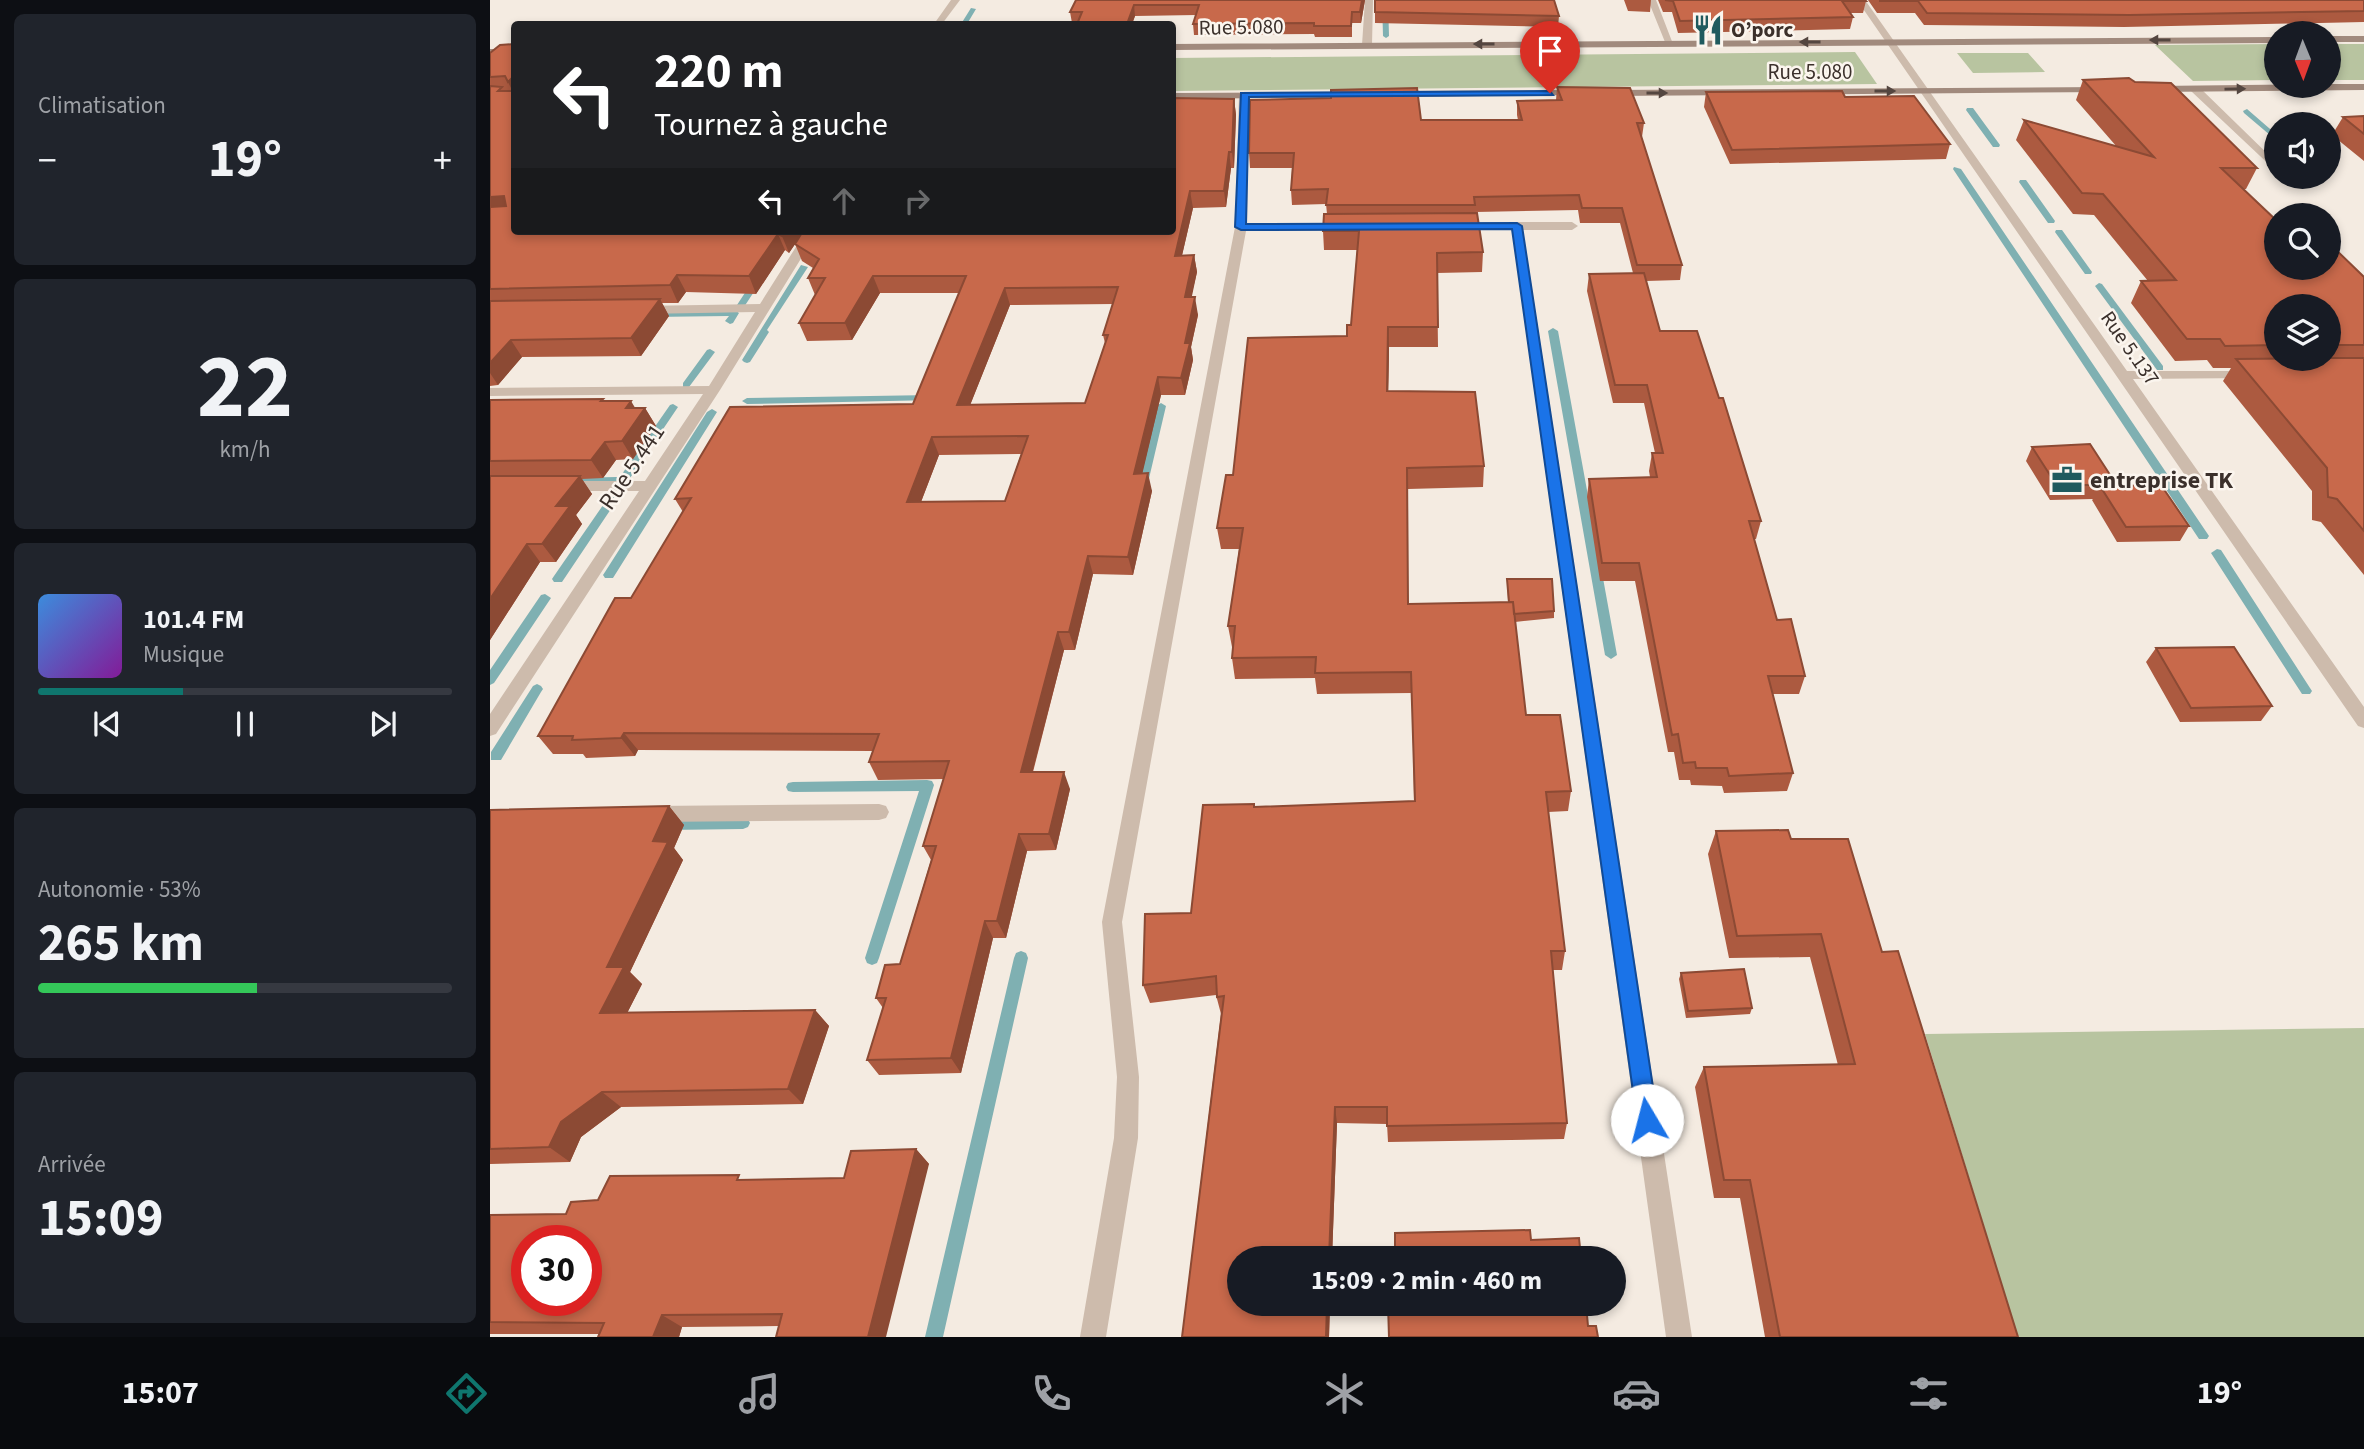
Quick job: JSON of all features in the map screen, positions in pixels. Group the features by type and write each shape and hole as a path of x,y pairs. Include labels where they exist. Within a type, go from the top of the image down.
{"main road":[{"path":"2342,39 2364,39"},
{"name":"Rue 5.080","path":"1176,47 2264,40"},
{"path":"490,52 511,52"},
{"path":"2141,89 2364,87"},
{"name":"Rue 5.080","path":"1383,94 2114,90"},
{"path":"1176,96 1369,94"}],"street":[{"path":"940,21 956,0"},
{"path":"1367,44 1369,0"},
{"path":"1652,0 1670,42"},
{"name":"Rue 5.137","path":"1861,0 2364,721"},
{"path":"2195,89 2264,156"},
{"path":"1093,1337 1126,1138 1128,1090 1111,922 1241,227 1244,95"},
{"path":"1241,227 1351,226"},
{"path":"1448,226 1572,226"},
{"path":"1517,226 1679,1337"},
{"name":"Rue 5.441","path":"490,729 713,390 810,235"},
{"path":"627,310 765,308"},
{"path":"2124,375 2271,374"},
{"path":"490,392 713,390"},
{"path":"543,486 648,486"},
{"path":"629,814 879,812"}],"green space":[{"path":"2264,44 2264,80 2193,81 2155,45"},
{"path":"2342,44 2364,44 2364,80 2342,80"},
{"path":"1855,52 1877,84 1176,91 1176,58"},
{"path":"1957,53 2028,53 2045,72 1973,73"},
{"path":"2364,1028 2364,1337 2018,1337 1925,1034"}],"building":[{"path":"1076,0 1362,0 1360,12 1352,12 1351,26 1314,26 1314,23 1193,24 1199,5 1134,5 1128,21 1078,21 1082,12 1070,12"},
{"path":"1375,0 1554,0 1559,16 1375,12"},
{"path":"1665,0 1866,1 1842,1 1853,17 1680,21 1673,1"},
{"path":"1880,0 2364,0 2364,11 2129,15 1927,13 1918,1"},
{"path":"511,44 511,79 508,82 505,76 490,77 490,53 500,45"},
{"path":"2129,78 2135,82 2171,83 2257,168 2221,168 2264,209 2264,280 2341,280 2341,255 2364,277 2364,345 2341,345 2341,294 2264,294 2264,345 2225,346 2220,339 2187,339 2141,281 2176,280 2103,194 2082,193 2024,120 2154,157 2083,80"},
{"path":"490,86 502,87 498,91 511,91 511,235 777,235 749,276 677,275 670,285 490,289 490,207 506,206 504,196 490,197"},
{"path":"1557,87 1630,88 1644,123 1637,123 1682,265 1637,265 1622,208 1582,208 1579,195 1474,197 1475,205 1326,205 1328,189 1291,190 1294,153 1249,153 1250,100 1331,98 1331,90 1417,88 1421,120 1522,120 1517,101 1562,100"},
{"path":"1842,91 1845,97 1914,96 1950,144 1732,150 1706,92"},
{"path":"1176,98 1234,99 1232,152 1229,152 1224,191 1190,191 1175,256 1194,255 1185,297 1195,297 1185,343 1190,343 1181,378 1158,377 1134,474 1148,473 1128,557 1088,556 1069,632 1058,632 1021,772 1064,772 1049,834 1019,834 997,921 985,921 951,1058 867,1060 886,998 876,998 885,965 900,964 936,846 923,846 949,761 869,762 879,734 624,733 621,738 572,740 573,736 538,736 615,598 631,598 691,498 675,499 730,407 913,404 966,276 873,276 845,323 799,323 825,278 808,278 819,259 795,244 801,235 1176,235","holes":["1118,287 1103,335 1108,335 1085,403 957,405 1005,288","1028,436 1005,501 907,502 932,437"]},
{"path":"2364,116 2364,134 2343,117"},
{"path":"1477,213 1483,252 1437,253 1438,327 1388,327 1387,391 1475,392 1484,466 1407,468 1408,604 1513,602 1526,715 1560,715 1571,791 1546,792 1565,951 1551,951 1567,1123 1387,1126 1387,1107 1335,1107 1329,1246 1227,1246 1227,1316 1327,1316 1326,1337 1182,1337 1224,996 1217,997 1216,976 1143,985 1145,914 1191,913 1203,805 1254,804 1254,807 1415,801 1411,672 1315,673 1316,657 1232,658 1235,626 1228,626 1243,528 1217,528 1226,475 1233,475 1248,338 1347,336 1347,325 1351,325 1359,231 1323,231 1324,214"},
{"path":"1644,273 1660,331 1697,331 1719,398 1723,398 1761,521 1749,521 1777,620 1791,619 1805,676 1768,676 1793,773 1729,776 1727,768 1696,768 1695,762 1683,763 1678,734 1672,735 1639,563 1602,563 1589,479 1657,477 1652,453 1663,453 1647,385 1615,385 1589,274"},
{"path":"660,299 631,338 511,340 490,363 490,301"},
{"path":"2341,358 2364,358 2364,531 2337,499 2328,497 2327,468 2236,359 2264,359 2264,371 2341,371"},
{"path":"603,399 601,401 631,401 626,408 645,408 622,441 605,442 591,460 490,461 490,400"},
{"path":"2090,444 2116,484 2057,486 2032,447"},
{"path":"490,476 580,476 556,506 570,506 542,544 527,544 490,599"},
{"path":"2161,485 2189,526 2126,527 2100,486"},
{"path":"1507,579 1552,579 1554,611 1514,614 1513,602 1509,602"},
{"path":"2234,647 2272,706 2191,708 2156,648"},
{"path":"669,806 653,841 668,842 607,967 624,967 600,1013 815,1010 788,1089 602,1092 561,1122 549,1147 490,1149 490,810"},
{"path":"1788,830 1791,839 1848,839 1882,952 1898,951 2018,1337 1780,1337 1750,1180 1724,1180 1704,1067 1855,1064 1821,934 1737,936 1716,831"},
{"path":"1744,969 1752,1008 1688,1011 1681,973"},
{"path":"916,1149 868,1337 776,1337 782,1314 662,1315 653,1337 598,1337 604,1323 490,1322 490,1215 566,1214 571,1202 598,1200 610,1176 739,1175 737,1180 844,1178 851,1151"},
{"path":"1530,1230 1531,1240 1579,1238 1580,1246 1395,1246 1395,1233"},
{"path":"1388,1316 1587,1316 1588,1326 1596,1326 1598,1337 1389,1337"}],"waterway":[{"path":"1385,0 1386,36"},
{"path":"966,21 973,9"},
{"path":"1970,110 1996,145"},
{"path":"2247,111 2264,127"},
{"path":"1957,169 2203,536"},
{"path":"2023,182 2051,221"},
{"path":"2059,232 2088,272"},
{"path":"793,286 804,267"},
{"path":"741,305 757,281"},
{"path":"2099,286 2160,368"},
{"path":"766,328 791,289"},
{"path":"651,314 735,313 730,321"},
{"path":"1553,331 1611,655"},
{"path":"747,360 764,332"},
{"path":"686,385 710,352"},
{"path":"747,401 932,398"},
{"path":"1142,487 1161,406"},
{"path":"626,476 673,407"},
{"path":"609,575 712,412"},
{"path":"567,481 617,480"},
{"path":"558,579 614,497"},
{"path":"2217,553 2306,691"},
{"path":"490,680 545,598"},
{"path":"496,756 537,689"},
{"path":"793,787 927,785 872,958"},
{"path":"667,824 743,823"},
{"path":"934,1337 1021,958"}],"place":[{"name":"O’porc","path":"1708,30"},
{"name":"entreprise TK","path":"2067,480"}],"route":[{"path":"1550,93 1244,95 1241,227 1517,226 1647,1120"}]}
